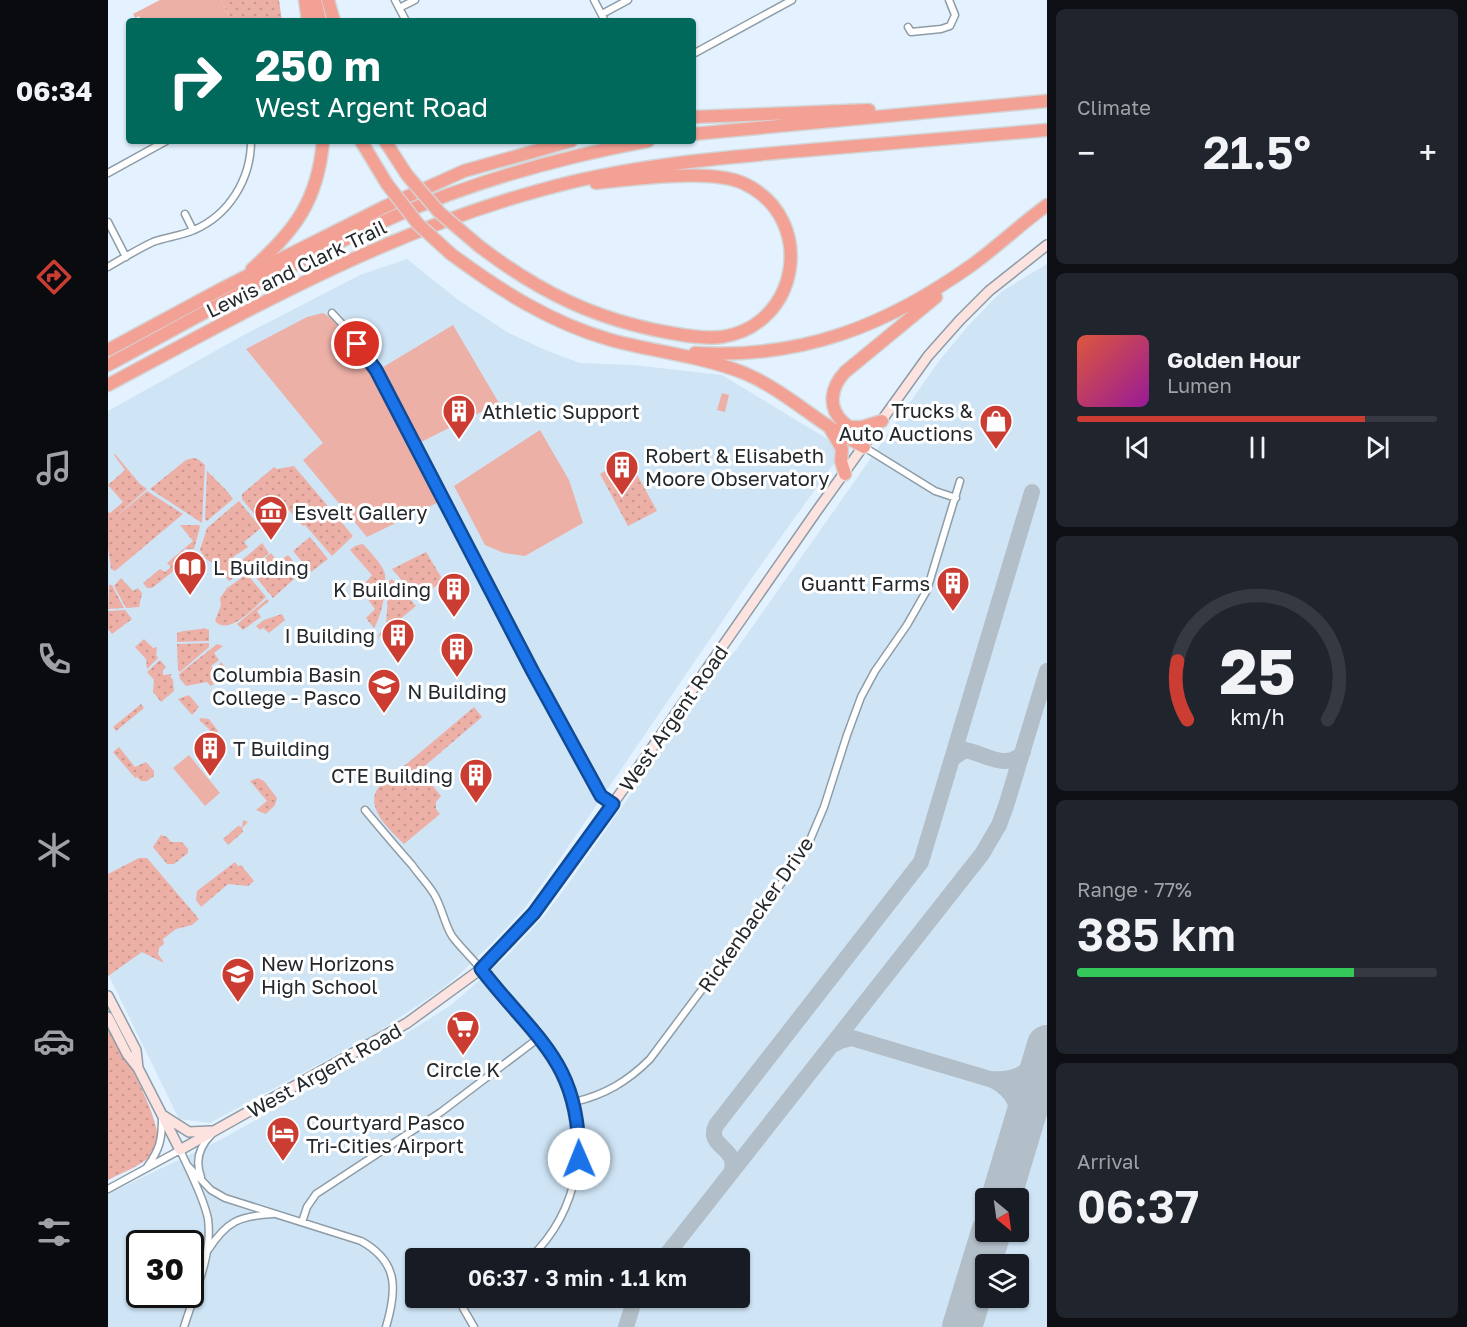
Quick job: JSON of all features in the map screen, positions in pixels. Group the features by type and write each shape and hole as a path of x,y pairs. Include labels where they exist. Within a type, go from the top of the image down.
{"highway":[{"path":"305,0 308,18"},
{"path":"315,0 319,18"},
{"path":"328,0 332,18"},
{"path":"696,134 1047,101"},
{"path":"696,117 1005,105"},
{"path":"542,189 607,174 684,161 1047,130"},
{"path":"224,288 277,248 302,215 317,179 323,144"},
{"path":"363,144 387,184 418,224 452,254 497,288 552,318 592,334 705,361 745,374 788,397 829,427 864,447"},
{"path":"387,144 407,175 439,212 507,268 541,289 612,319 652,330 697,337 720,337 744,331 764,318 779,301 789,279 791,251 786,225 771,203 744,183 709,176 638,179 542,189"},
{"path":"224,288 384,207 464,171 560,144"},
{"path":"108,365 330,247 392,218 461,191 525,171 634,144"},
{"name":"Lewis and Clark Trail","path":"108,386 329,269 438,224 542,189"},
{"path":"652,349 736,354 776,350 838,336 876,322 914,304 974,263 1047,205"},
{"path":"864,447 860,435 840,418 833,403 833,392 837,380 969,270 974,263"},
{"name":"Lewis and Clark Trail","path":"108,350 224,288"},
{"path":"108,394 269,304 274,297"},
{"path":"850,427 862,427 882,421"},
{"path":"829,427 842,449 841,461 844,474"}],"main road":[{"name":"West Argent Road","path":"180,1150 407,1023 481,969 534,913 928,356 960,320 1003,279 1047,245"},
{"path":"108,996 136,1050 138,1068"},
{"path":"108,1017 127,1054 138,1068 180,1150"},
{"path":"162,1115 189,1132 217,1130"}],"street":[{"path":"395,0 404,18"},
{"path":"399,8 415,0"},
{"path":"594,0 603,18 628,0"},
{"path":"696,52 792,0"},
{"path":"908,27 911,32 950,26 955,15 949,0"},
{"path":"108,173 161,144"},
{"path":"108,267 155,242 193,230 219,214 233,199 248,168 251,144"},
{"path":"185,214 193,230"},
{"path":"108,222 126,257"},
{"path":"332,313 376,370 533,672 601,796 613,804"},
{"path":"864,447 929,488 956,498"},
{"name":"Rickenbacker Drive","path":"574,1102 598,1096 620,1084 650,1059 802,854 824,807 861,697 927,590 960,481"},
{"path":"365,810 429,887 452,936 540,1037 565,1075 574,1102 578,1125 579,1159 565,1209 541,1248"},
{"path":"302,1222 307,1207 316,1194 441,1112 540,1037"},
{"path":"147,1168 158,1151 162,1138 162,1115"},
{"path":"203,1181 197,1164 199,1155 207,1140 217,1130"},
{"path":"180,1150 207,1214 209,1233 206,1253 184,1327"},
{"name":"West Argent Road","path":"108,1189 180,1150"},
{"path":"187,1165 218,1196 361,1241 369,1246 385,1260 394,1282 393,1304 386,1327"},
{"path":"206,1253 218,1235 230,1224 246,1217 278,1214"},
{"path":"463,1308 474,1327"}],"shaded area":[{"path":"160,0 221,0 230,18 140,18 139,16 135,18 133,14"},
{"path":"221,0 279,0 282,18 230,18"},
{"name":"Columbia Basin College - Pasco","path":"407,259 457,299 507,332 580,363 634,365 722,375 836,444 835,462 758,569 555,866 524,909 494,941 442,989 378,1032 210,1123 179,1119 108,974 108,411 242,336 360,275"},
{"path":"1047,264 1047,1327 108,1327 108,1194 222,1139 393,1042 451,1005 508,955 544,916 566,887 714,675 736,650 939,361 967,327 1002,291"},
{"path":"323,313 339,326 356,345 373,370 406,427 443,500 367,537 303,460 323,443 246,349 307,317"},
{"path":"453,325 499,403 419,443 380,369"},
{"path":"722,393 729,395 725,412 717,410"},
{"path":"540,430 569,480 583,523 525,556 504,553 485,545 454,486"},
{"path":"115,454 147,489 114,518 147,491 183,514 115,571 111,569 108,547 108,512 110,513 123,502 108,485 125,470"},
{"path":"193,458 205,465 202,523 150,489 186,460"},
{"path":"628,458 657,511 628,526 600,474"},
{"path":"294,466 353,536 332,556 286,507 264,526 242,499 242,494 274,467 277,469"},
{"path":"207,471 233,499 207,521 205,519"},
{"path":"239,501 261,528 244,542 248,547 233,557 244,571 229,581 200,550 207,528"},
{"path":"180,525 199,525 200,527 194,549 184,549 183,555 188,551 193,551 191,555 152,588 147,588 143,583 160,569 165,572 171,567 167,563 193,541"},
{"path":"310,537 328,559 311,572 293,551"},
{"path":"262,543 269,553 249,570 241,561"},
{"path":"363,544 380,564 385,576 384,600 374,628 366,618 375,609 360,589 372,575 350,550"},
{"path":"426,552 443,580 419,600 392,569"},
{"path":"271,553 278,562 288,555 300,569 293,577 294,579 273,598 250,570"},
{"path":"247,574 266,597 242,619 221,625 215,621 221,605 220,598 227,588"},
{"path":"121,578 133,591 138,588 142,593 139,607 126,608 114,586"},
{"path":"392,579 416,606 376,639 386,625 389,581"},
{"path":"109,585 112,585 124,608 108,609"},
{"path":"267,599 269,601 257,611 261,617 243,630 237,624"},
{"path":"125,610 132,619 112,634 108,629 108,611"},
{"path":"282,614 285,620 269,633 256,626 264,620"},
{"path":"204,628 209,630 209,641 177,642 177,633"},
{"path":"144,639 153,648 157,647 158,658 147,669 146,659 135,647"},
{"path":"209,643 209,647 180,672 178,670 177,644"},
{"path":"217,644 223,646 214,653 219,660 211,666 221,679 211,686 207,682 186,686 179,674"},
{"path":"160,660 166,667 163,675 172,674 170,676 173,680 174,691 161,702 153,692 154,680 147,672"},
{"path":"221,662 232,675 237,671 242,677 233,684 218,668"},
{"path":"189,695 199,707 192,715 178,699"},
{"path":"141,704 144,708 116,731 113,727"},
{"path":"474,707 482,717 420,770 441,796 436,802 436,809 440,814 404,844 386,826 377,811 374,803 378,788"},
{"path":"209,719 218,731 215,739 210,730 199,720"},
{"path":"119,747 135,767 146,762 154,771 154,776 147,781 135,778 113,752"},
{"path":"189,755 220,793 205,806 173,768"},
{"path":"258,778 264,781 277,798 275,805 266,814 256,810 267,801 250,781"},
{"path":"243,820 248,822 242,828 243,832 228,845 223,839 238,826 242,827"},
{"path":"161,835 167,837 171,842 182,842 188,849 188,853 174,864 167,864 153,847"},
{"path":"139,858 147,858 199,919 192,925 176,929 163,939 164,944 159,948 158,954 164,963 142,952 108,976 108,874"},
{"path":"235,862 238,866 241,865 254,881 248,886 228,884 201,907 196,900 197,891"},
{"path":"108,1024 149,1104 158,1136 154,1153 136,1166 108,1180"}],"taxiway":[{"path":"731,1173 733,1164 731,1158 715,1138 714,1132 717,1124 921,862 1032,492"},
{"path":"672,1248 982,854 999,825 1006,806 1047,671"},
{"path":"953,758 965,750 996,760 1010,761 1023,752"},
{"path":"831,1046 852,1038 993,1080 1013,1097 1020,1120 1019,1138"},
{"path":"991,1079 1009,1078 1024,1072 1036,1062 1046,1047"},
{"path":"626,1327 632,1308"}],"runway":[{"path":"1004,1188 1047,1045"},
{"path":"962,1327 988,1242"}],"place":[{"name":"Athletic Support","path":"459,440"},
{"name":"Trucks & Auto Auctions","path":"996,450"},
{"name":"Robert & Elisabeth Moore Observatory","path":"622,496"},
{"name":"Esvelt Gallery","path":"271,541"},
{"name":"L Building","path":"190,596"},
{"name":"Guantt Farms","path":"953,612"},
{"name":"K Building","path":"454,618"},
{"name":"I Building","path":"398,664"},
{"name":"N Building","path":"457,678"},
{"name":"Columbia Basin College - Pasco","path":"384,714"},
{"name":"T Building","path":"210,777"},
{"name":"CTE Building","path":"476,804"},
{"name":"New Horizons High School","path":"238,1003"},
{"name":"Circle K","path":"463,1056"},
{"name":"Courtyard Pasco Tri-Cities Airport","path":"283,1162"}],"route":[{"path":"357,344 376,370 533,672 601,796 613,804 534,913 481,969 546,1045 565,1075 574,1102 578,1125 579,1159"}]}
